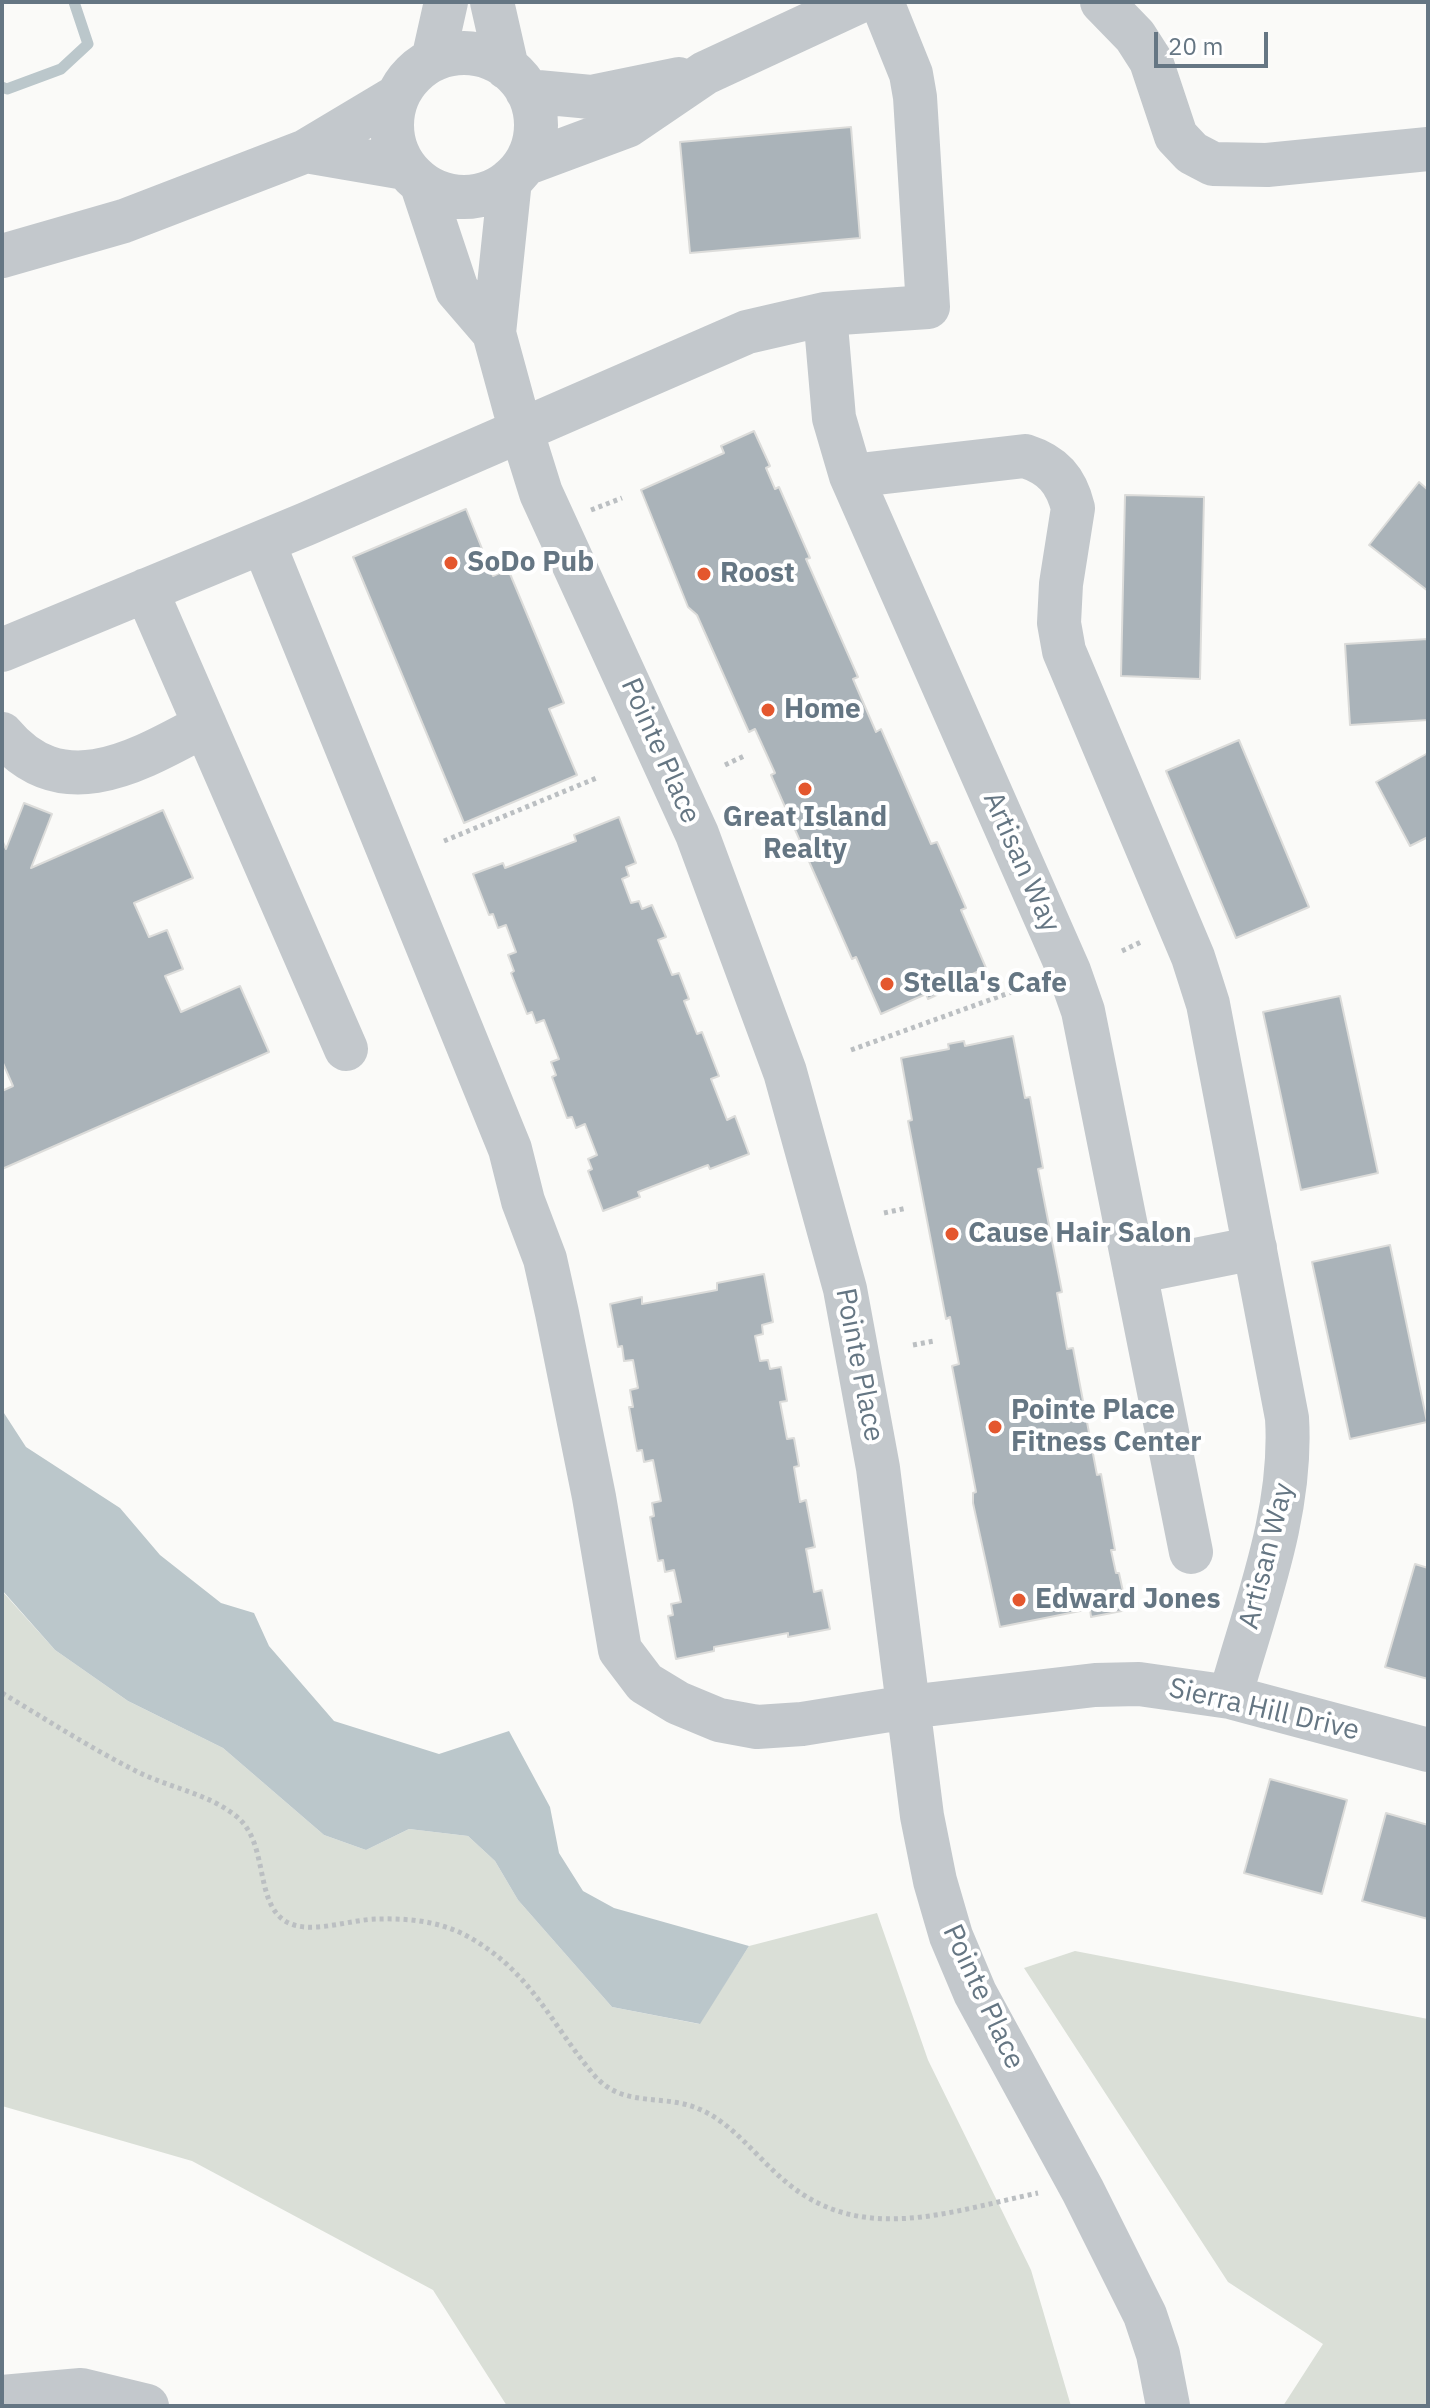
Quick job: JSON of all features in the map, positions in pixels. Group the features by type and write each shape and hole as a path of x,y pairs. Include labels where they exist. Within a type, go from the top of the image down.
{"street":[{"path":"433,60 446,2"},
{"path":"492,2 536,128 517,172"},
{"path":"306,151 414,176 439,194 476,197 517,172 627,126 705,73 858,2"},
{"path":"2,650 521,432 722,341 784,321 825,314 928,307 915,97 911,74 882,2"},
{"path":"1117,7 1151,61 1176,136 1192,153 1213,164 1267,165 1428,149"},
{"path":"414,176 392,133 398,96 407,81 433,60 471,53 517,79 591,97 705,73"},
{"path":"2,256 124,221 306,151 398,96"},
{"name":"Pointe Place","path":"517,172 494,333 541,493 697,834 785,1072 842,1274 860,1363 878,1468 922,1816 935,1881 951,1936 975,1993 1083,2191 1145,2315 1158,2354 1168,2406"},
{"name":"Pointe Place","path":"414,176 457,290 494,333"},
{"name":"Artisan Way","path":"825,314 834,418 851,476 1069,971 1093,1056 1191,1552"},
{"name":"Artisan Way","path":"851,476 1025,456 1051,468 1069,493 1073,508 1061,584 1059,623 1064,651 1193,957 1217,1048 1287,1418 1289,1455 1284,1501 1230,1697"},
{"name":"Sierra Hill Drive","path":"263,542 510,1149 523,1201 545,1259 557,1313 594,1497 620,1650 645,1683 678,1703 719,1720 757,1727 802,1724 908,1707 1095,1685 1185,1688 1230,1697 1428,1750"},
{"path":"146,590 346,1049"},
{"path":"2,734 25,757 45,767 71,773 99,772 125,765 205,725"},
{"path":"1135,1272 1255,1248"},
{"path":"2,2397 81,2390 147,2406"}],"path":[{"path":"590,510 622,498"},
{"path":"725,765 744,756"},
{"path":"444,841 599,777"},
{"path":"1122,951 1133,945"},
{"path":"851,1050 1043,981"},
{"path":"884,1213 907,1208"},
{"path":"913,1345 934,1341"},
{"path":"2,1693 140,1773 204,1798 235,1816 253,1834 269,1898 282,1919 298,1927 377,1919 430,1921 474,1940 516,1971 549,2009 596,2077 620,2096 701,2109 733,2132 788,2183 827,2209 863,2220 922,2218 1047,2191"}],"shaded area":[{"path":"2,1410 26,1447 120,1508 160,1555 221,1603 254,1613 269,1646 334,1721 439,1754 509,1731 550,1807 559,1853 583,1891 614,1908 749,1946 700,2024 612,2007 518,1900 495,1861 468,1836 409,1829 366,1850 324,1835 223,1748 128,1701 55,1650 2,1590"},
{"path":"2,1591 55,1650 128,1701 223,1748 324,1835 366,1850 409,1829 468,1836 495,1861 518,1900 612,2007 699,2024 749,1946 877,1913 928,2060 1031,2270 1071,2406 507,2406 433,2290 192,2161 2,2106"},
{"path":"1075,1951 1428,2019 1428,2406 1283,2406 1323,2344 1228,2282 1024,1968"}],"building":[{"path":"851,127 860,238 690,253 680,142"},
{"path":"754,431 770,466 766,468 775,489 779,487 810,558 806,559 858,677 853,679 876,732 881,729 931,844 937,842 966,908 961,910 986,968 941,988 943,992 928,999 926,994 881,1014 856,957 852,959 771,775 775,773 755,729 749,732 697,615 688,607 641,490 724,453 721,446"},
{"path":"1419,482 1428,490 1428,591 1369,545"},
{"path":"1125,495 1204,497 1200,679 1121,676"},
{"path":"466,509 493,576 508,569 564,703 549,709 577,775 464,823 353,557"},
{"path":"1428,639 1428,720 1350,725 1345,644"},
{"path":"1239,740 1309,907 1236,938 1166,771"},
{"path":"1428,753 1428,837 1410,846 1376,782"},
{"path":"24,803 52,814 31,868 163,810 193,878 134,903 149,937 167,930 183,969 165,976 181,1012 240,986 269,1052 2,1169 2,1091 13,1086 2,1061 2,840 6,849"},
{"path":"619,817 636,863 626,867 629,876 622,879 631,903 639,901 642,909 652,905 666,937 658,940 672,975 679,973 689,999 684,1001 697,1034 702,1032 719,1076 711,1079 727,1120 735,1116 749,1154 710,1169 708,1165 638,1192 640,1197 603,1211 588,1171 592,1169 588,1159 597,1155 585,1124 576,1128 572,1117 567,1118 552,1077 556,1075 551,1062 559,1059 544,1020 536,1023 532,1012 527,1014 511,973 514,971 508,955 516,952 506,925 498,928 493,914 489,915 473,874 503,863 505,868 576,841 574,835"},
{"path":"1340,996 1378,1173 1301,1190 1263,1012"},
{"path":"1013,1036 1025,1098 1030,1097 1043,1168 1038,1169 1062,1292 1057,1293 1067,1349 1073,1348 1097,1475 1101,1474 1115,1550 1111,1550 1127,1610 1091,1617 1090,1609 1000,1627 973,1503 973,1493 976,1492 952,1366 959,1364 950,1317 946,1319 908,1121 912,1120 901,1058 949,1049 948,1044 964,1041 965,1046"},
{"path":"1390,1245 1427,1422 1350,1439 1312,1262"},
{"path":"764,1274 773,1322 762,1325 763,1334 755,1336 760,1361 768,1360 770,1369 781,1367 787,1401 780,1402 787,1439 794,1438 799,1466 794,1467 800,1502 806,1500 815,1547 806,1549 814,1592 822,1590 830,1629 788,1637 788,1633 714,1647 714,1651 676,1659 668,1616 673,1615 671,1604 681,1602 674,1570 665,1572 663,1560 658,1561 650,1517 654,1516 652,1503 661,1501 653,1460 644,1462 642,1450 637,1451 629,1407 633,1407 630,1390 638,1388 633,1360 624,1361 622,1346 618,1347 610,1304 642,1297 642,1304 717,1290 717,1283"},
{"path":"1415,1564 1428,1568 1428,1679 1385,1667"},
{"path":"1270,1779 1347,1800 1322,1894 1244,1873"},
{"path":"1386,1813 1428,1825 1428,1919 1362,1901"}],"waterway":[{"path":"2,87 7,89 61,69 88,44 74,2"}],"place":[{"name":"SoDo Pub","path":"451,563"},
{"name":"Roost","path":"704,574"},
{"name":"Home","path":"768,710"},
{"name":"Great Island Realty","path":"805,789"},
{"name":"Stella's Cafe","path":"887,984"},
{"name":"Cause Hair Salon","path":"952,1234"},
{"name":"Pointe Place Fitness Center","path":"995,1427"},
{"name":"Edward Jones","path":"1019,1600"}]}
